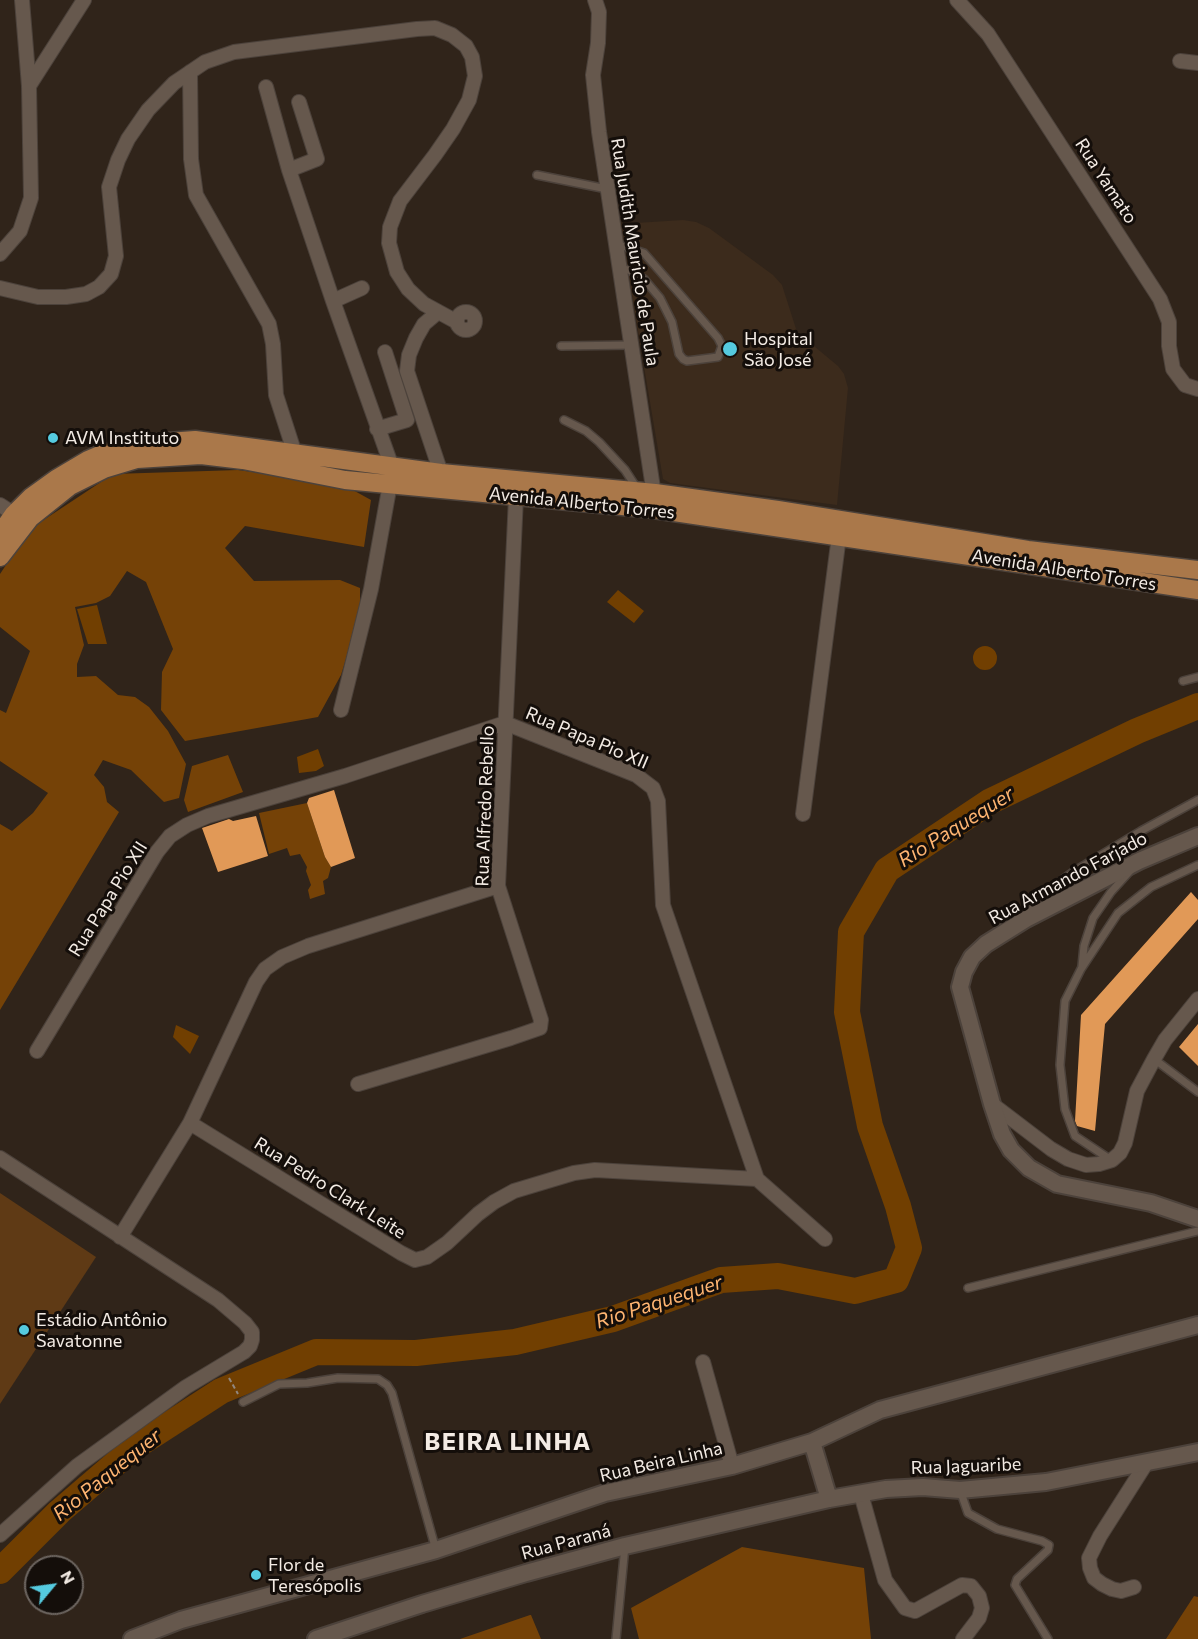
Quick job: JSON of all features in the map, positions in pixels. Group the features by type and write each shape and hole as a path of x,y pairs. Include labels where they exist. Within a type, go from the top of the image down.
{"main road":[{"name":"Avenida Alberto Torres","path":"0,534 7,509 31,497 56,478 102,454 126,447 195,440 295,454 391,475 516,497 649,498 839,536 1198,590"},
{"name":"Avenida Alberto Torres","path":"0,557 30,518 70,486 104,470 137,459 201,455 243,460 345,480 441,473 649,498 778,510 1028,550 1198,570"}],"street":[{"path":"0,254 20,231 31,198 29,86 22,0"},
{"path":"29,86 84,0"},
{"name":"Rua Judith Mauricio de Paula","path":"595,0 599,12 598,43 593,75 607,189 632,345 649,498"},
{"name":"Rua Yamato","path":"957,0 988,34 1141,268 1160,299 1168,322 1173,369 1185,385 1198,389"},
{"path":"0,288 38,297 66,297 86,294 99,287 111,274 116,256 109,188 118,160 128,139 148,110 174,83 205,62 234,52 435,28 452,35 465,46 472,57 475,76 469,100 435,155 400,201 390,227 389,243 397,272 408,289 437,313 457,322"},
{"path":"1180,61 1198,63"},
{"path":"190,72 191,159 196,195 269,324 273,344 276,395 295,454"},
{"path":"266,87 289,170 391,475 368,600 340,710"},
{"path":"289,170 317,159 299,102"},
{"path":"333,301 362,288"},
{"path":"437,313 424,324 416,338 409,355 407,371 441,473"},
{"path":"377,429 407,420 385,352"},
{"name":"Rua Alfredo Rebello","path":"358,1084 540,1028 541,1020 498,886 516,497"},
{"path":"803,814 839,536"},
{"name":"Rua Papa Pio XII","path":"37,1051 170,836 187,825 208,816 345,777 505,723 636,775 653,788 658,801 663,905 757,1179 825,1239"},
{"name":"Rua Armando Farjado","path":"1198,836 1140,861 1026,919 986,944 972,957 964,972 960,987 1002,1134 1011,1150 1029,1168 1057,1184 1151,1203 1198,1219"},
{"path":"120,1237 190,1123 256,982 265,969 282,957 308,946 498,886"},
{"path":"992,1104 1051,1149 1068,1159 1086,1165 1112,1160 1120,1153 1125,1143 1137,1091 1154,1059 1165,1040 1198,999"},
{"name":"Rua Pedro Clark Leite","path":"190,1123 416,1260 427,1257 447,1244 494,1202 514,1191 574,1173 595,1170 757,1179"},
{"path":"0,1158 218,1300 235,1313 252,1332 250,1346 103,1446 77,1466 0,1535"},
{"name":"Rua Beira Linha","path":"132,1639 181,1620 436,1551 605,1493 732,1466 812,1442 880,1410 1198,1325"},
{"path":"703,1362 732,1466"},
{"path":"812,1442 830,1499"},
{"name":"Rua Jaguaribe","path":"830,1499 886,1489 923,1487 960,1490 1046,1482 1198,1452"},
{"path":"1134,1587 1121,1591 1102,1584 1094,1578 1089,1558 1100,1536 1147,1462"},
{"path":"861,1494 885,1580 905,1608 915,1611 962,1585 971,1586 979,1596 982,1608 979,1618 963,1639"},
{"name":"Rua Paraná","path":"316,1639 422,1604 625,1546 830,1499"}],"lane":[{"path":"537,175 607,189"},
{"path":"616,244 644,253 718,338 722,346 718,357 687,361 683,359 679,354 672,322 660,298 644,279 629,270 620,269"},
{"path":"561,346 632,345"},
{"path":"564,420 586,431 599,442 649,498"},
{"path":"1183,681 1198,677"},
{"path":"1026,919 1040,896 1073,872 1198,800"},
{"path":"1081,969 1084,946 1093,918 1111,892 1140,861"},
{"path":"1112,1160 1075,1136 1065,1109 1060,1065 1065,1000 1081,969 1118,912 1151,887 1198,865"},
{"path":"1154,1059 1197,1090"},
{"path":"968,1288 1198,1231"},
{"path":"241,1399 279,1384 307,1383 338,1378 378,1379 387,1385 392,1393 436,1551"},
{"path":"960,1490 968,1513 997,1529 1049,1545 1048,1550 1017,1579 1015,1585 1048,1639"},
{"path":"616,1639 625,1546"}],"path":[{"path":"225,1372 241,1399"}],"shaded area":[{"name":"Hospital São José","path":"683,220 696,222 709,228 773,275 782,285 797,332 838,366 844,374 848,388 837,505 670,483 663,479 620,224"},
{"path":"238,470 342,484 371,500 364,547 245,526 225,548 254,581 340,580 360,588 360,614 341,675 318,717 185,741 161,710 162,672 173,649 146,582 127,571 110,596 96,603 75,607 84,645 77,664 77,677 96,676 118,695 135,697 149,707 168,731 186,764 179,798 164,802 131,770 103,760 94,775 104,787 107,802 119,812 0,1010 0,824 12,831 33,813 48,793 0,761 0,710 6,713 30,651 0,627 0,574 30,529 113,474"},
{"path":"618,590 644,611 634,623 607,602"},
{"path":"97,605 107,644 88,644 77,609"},
{"path":"985,646 994,649 997,658 994,667 985,670 976,667 973,658 976,649"},
{"path":"318,749 324,766 316,771 299,773 297,757"},
{"path":"228,755 243,792 188,812 184,800 192,766"},
{"path":"307,803 325,857 331,867 328,878 323,881 325,894 310,899 308,890 311,885 306,871 307,867 300,854 290,856 287,848 269,854 259,813"},
{"path":"176,1025 199,1036 190,1054 173,1037"},
{"name":"Estádio Antônio Savatonne","path":"0,1193 96,1257 0,1404"},
{"path":"742,1547 864,1568 871,1639 639,1639 631,1608"},
{"path":"1194,1596 1198,1597 1198,1639 1166,1639"},
{"path":"530,1615 541,1639 460,1639"}],"building":[{"path":"334,790 355,858 331,867 325,857 307,803 309,798"},
{"path":"256,816 268,856 218,872 202,828 229,819 233,821"},
{"path":"1191,892 1198,900 1198,919 1105,1024 1095,1131 1077,1126 1075,1121 1081,1015"},
{"path":"1198,1024 1198,1066 1179,1047"}],"waterway":[{"name":"Rio Paquequer","path":"0,1571 59,1512 136,1446 221,1391 316,1352 416,1353 515,1342 613,1319 721,1280 778,1276 855,1291 896,1280 909,1248 898,1206 870,1126 847,1012 851,932 887,870 989,802 1137,731 1198,706"}],"place":[{"name":"Hospital São José","path":"730,349"},
{"name":"AVM Instituto","path":"53,438"},
{"name":"Estádio Antônio Savatonne","path":"24,1330"},
{"name":"Flor de Teresópolis","path":"256,1575"}],"district":[{"name":"BEIRA LINHA","path":"508,1442"}]}
